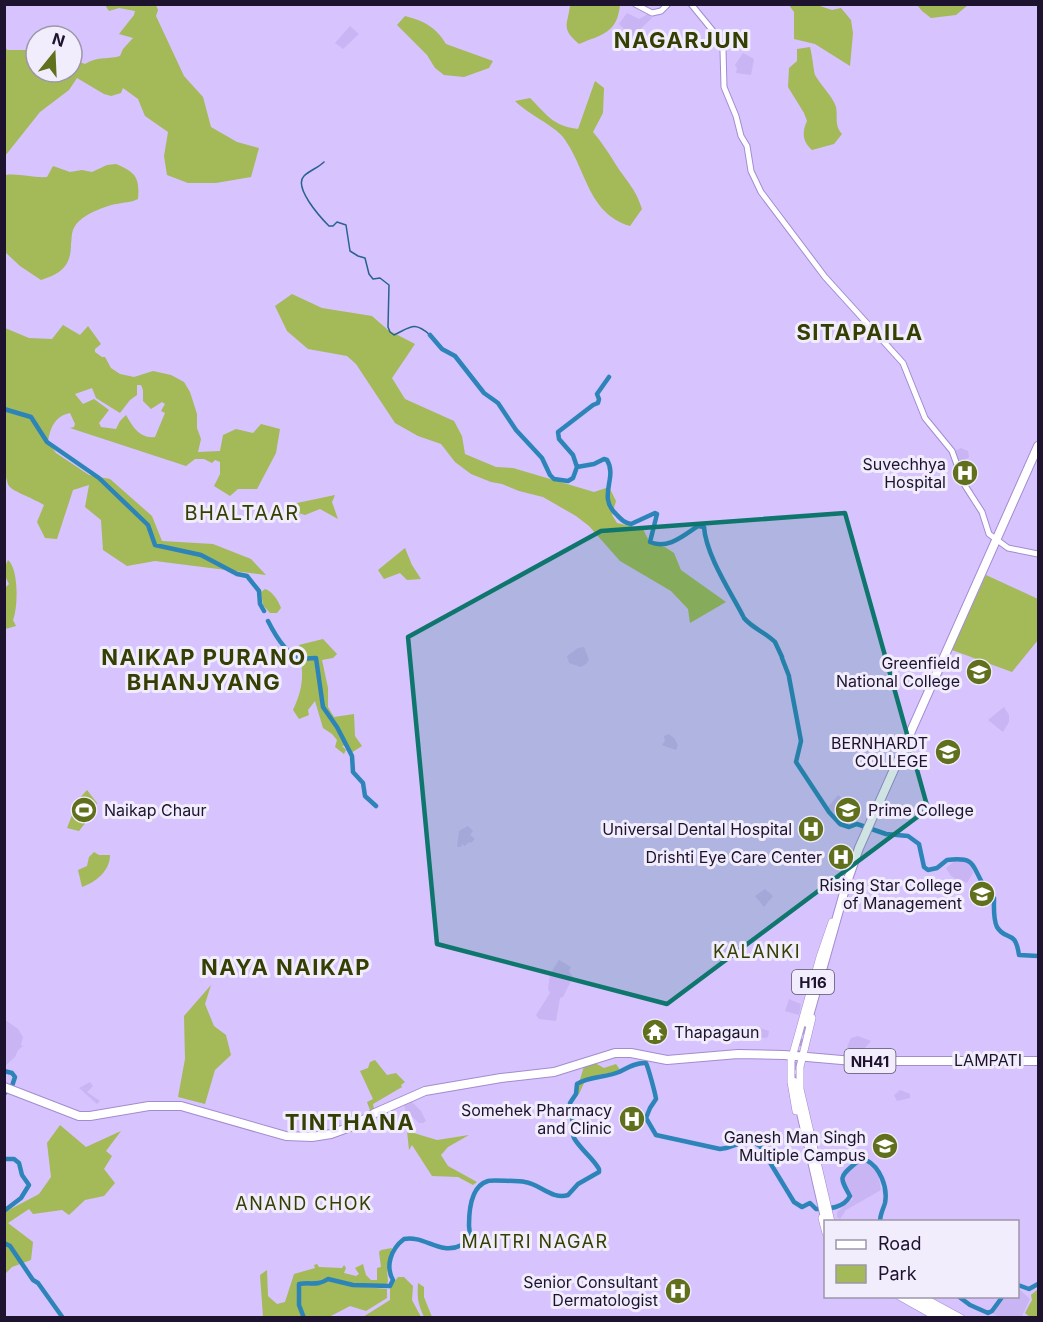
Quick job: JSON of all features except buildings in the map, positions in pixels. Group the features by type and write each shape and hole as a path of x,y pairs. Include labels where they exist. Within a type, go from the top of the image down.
{"highway":[{"path":"806,1022 849,865 867,832 1037,449"},
{"name":"NH41","path":"4,1087 79,1116 148,1106 181,1106 286,1136 305,1138 341,1131 420,1093 446,1087 559,1071 615,1053 674,1059 727,1054 802,1057"},
{"name":"LAMPATI","path":"802,1057 853,1061 1038,1061"},
{"path":"795,1082 827,1220"},
{"path":"910,1298 946,1317"},
{"path":"916,1298 952,1317"}],"main road":[{"path":"635,4 652,13 661,11 668,4"},
{"path":"691,4 713,31 723,50 724,87 748,150 752,174 761,192 825,277 903,363 928,424 952,451 964,484 981,512 994,544 1038,554"},
{"path":"820,1194 802,1098 800,1075 802,1057 829,957 833,922"},
{"name":"H16","path":"820,1194 793,1097 788,1056 833,922"},
{"path":"902,1298 938,1317"},
{"path":"925,1298 961,1317"}],"highlighted area":[{"path":"845,513 928,809 667,1004 437,944 408,637 601,531"}],"shaded area":[{"path":"627,13 639,19 648,14 652,18 632,37 619,24"},
{"path":"350,26 359,34 343,49 335,43"},
{"path":"743,53 754,59 751,75 736,73 735,65"},
{"path":"961,448 968,451 969,457 960,465 954,451"},
{"path":"584,647 589,660 586,664 581,667 569,663 567,656 578,648"},
{"path":"1004,707 1009,715 1009,722 1003,732 988,720"},
{"path":"669,734 678,745 676,750 662,745 665,741 664,736"},
{"path":"838,795 842,798 841,801 848,805 838,818 828,807"},
{"path":"468,826 473,831 470,835 475,839 465,846 462,844 461,847 457,847 459,831"},
{"path":"956,860 963,860 971,864 973,873 967,883 951,876 946,868"},
{"path":"765,889 773,896 764,907 755,896"},
{"path":"559,960 571,967 569,971 573,977 563,997 560,998 556,1021 539,1019 536,1015 550,993 548,989 550,974"},
{"path":"789,999 801,1004 799,1015 785,1011"},
{"path":"4,1019 18,1029 23,1037 21,1045 23,1046 5,1066"},
{"path":"760,1028 769,1031 768,1037 747,1035 752,1029 758,1031"},
{"path":"858,1036 871,1041 864,1049 864,1054 856,1053 847,1047 851,1038"},
{"path":"90,1082 93,1086 87,1092 100,1101 97,1104 79,1088"},
{"path":"900,1090 910,1094 910,1098 897,1101 894,1095"},
{"path":"410,1100 421,1111 426,1121 423,1123 419,1123 406,1111 403,1103"},
{"path":"859,1162 867,1162 878,1173 881,1190 846,1210 840,1219 837,1217 837,1212 853,1199 845,1184 845,1176"},
{"path":"1019,1289 1030,1299 1020,1317 999,1317 992,1313 1005,1298 1019,1298"}],"green space":[{"path":"105,5 156,5 158,10 156,16 184,76 203,97 211,127 237,142 259,148 251,177 216,183 188,183 167,175 164,156 168,132 145,116 138,99 123,88 121,93 111,96 84,82 84,64 120,56 133,38 119,34 135,11 119,8 109,11"},
{"path":"570,5 620,5 616,22 612,27 602,35 579,44 567,30"},
{"path":"789,5 820,6 832,10 841,8 851,20 853,33 850,66 815,44 794,39 794,12"},
{"path":"917,5 968,5 956,15 931,18"},
{"path":"405,16 429,26 446,44 493,61 489,68 464,77 444,75 397,25"},
{"path":"5,46 7,50 24,50 24,84 73,84 69,90 40,112 5,156"},
{"path":"810,47 815,75 836,107 837,124 842,134 834,144 812,150 804,136 807,121 804,113 788,87 789,68 797,61 797,49"},
{"path":"595,81 604,88 603,113 593,132 632,187 642,209 630,226 616,220 596,201 563,137 515,101 530,98 556,122 578,129"},
{"path":"116,164 135,176 138,185 138,199 99,209 78,222 72,233 67,264 59,272 41,280 20,266 5,252 5,175 47,177 53,166 70,172 82,170 92,172 107,165"},
{"path":"292,294 322,308 372,316 388,330 415,344 392,378 405,399 454,421 462,436 465,454 496,467 513,468 594,492 609,487 616,501 612,515 617,523 643,529 650,543 665,547 674,553 681,570 726,602 690,623 688,609 671,591 620,561 589,526 576,516 543,497 471,474 455,462 441,444 418,436 395,423 356,364 347,356 308,349 287,331 275,306"},
{"path":"63,325 80,335 88,326 101,344 95,352 105,357 111,368 120,374 134,377 153,371 171,375 184,382 197,414 197,428 201,439 198,452 220,451 223,435 236,429 253,433 261,424 280,429 276,453 257,489 238,489 230,496 214,486 220,474 220,462 215,460 212,463 204,459 195,459 186,466 70,428 75,424 70,413 54,423 48,442 56,453 89,475 110,479 152,516 162,541 213,544 251,559 266,575 155,561 127,566 103,550 101,520 85,507 89,485 73,490 57,539 45,538 37,522 44,505 11,488 5,472 5,328 29,338 52,339","holes":["137,385 141,385 143,401 151,409 162,402 165,404 161,411 165,413 155,437 141,434 126,415 116,429 101,427 99,423 109,410 94,399 83,404 75,394 92,388 96,398 120,413 137,395"]},
{"path":"335,495 332,502 338,519 320,509 305,515 289,510 297,503"},
{"path":"405,548 421,579 407,580 400,573 384,579 378,570"},
{"path":"8,560 12,565 16,580 17,598 13,620 16,626 5,629 5,588 9,584 5,569"},
{"path":"986,575 1038,599 1038,640 1012,672 952,650"},
{"path":"265,589 273,594 281,608 277,613 270,613 263,605 261,592"},
{"path":"323,639 337,654 333,658 322,660 328,688 328,707 334,717 354,714 355,736 362,746 351,753 347,745 342,746 346,750 344,754 335,747 337,740 323,728 315,701 308,710 309,715 299,719 293,710 300,693 302,678 299,645"},
{"name":"Naikap Chaur","path":"87,790 97,803 90,817 79,831 67,828 78,800"},
{"path":"94,852 99,855 110,855 108,866 97,879 82,887 78,870 87,866 89,857"},
{"path":"211,985 205,1004 214,1026 226,1035 231,1055 215,1070 205,1104 178,1097 185,1059 184,1016"},
{"path":"375,1060 387,1075 396,1073 405,1082 401,1085 402,1087 373,1104 374,1109 370,1110 367,1102 373,1099 360,1071 368,1068 370,1062"},
{"path":"593,1062 604,1068 616,1064 621,1071 598,1075 585,1081 579,1094 575,1096 585,1063"},
{"path":"60,1125 86,1147 121,1131 106,1151 112,1156 104,1169 115,1183 104,1196 85,1200 69,1215 62,1210 33,1214 29,1209 8,1223 33,1242 31,1260 12,1267 6,1273 4,1272 5,1212 39,1194 51,1177 47,1143"},
{"path":"407,1131 437,1140 469,1135 448,1147 441,1155 448,1166 477,1182 473,1185 458,1177 432,1176 412,1145 409,1150"},
{"path":"392,1248 387,1269 388,1282 384,1287 352,1284 326,1278 354,1286 387,1289 387,1298 366,1311 350,1306 329,1317 263,1317 260,1275 267,1270 268,1296 277,1304 285,1302 294,1274 315,1268 314,1265 317,1264 319,1267 342,1268 344,1265 346,1268 344,1273 356,1276 359,1274 355,1268 363,1264 366,1275 371,1280 377,1280 377,1268 381,1267 379,1252"},
{"path":"398,1277 404,1277 413,1286 412,1300 421,1317 363,1317 390,1300 390,1288"},
{"path":"418,1283 424,1287 424,1297 432,1317 424,1317 418,1301"},
{"path":"1038,1289 1038,1317 1030,1317 1025,1313 1032,1300 1031,1295"}],"waterway":[{"path":"324,162 306,174 302,181 302,187 309,202 329,226 337,222 346,225 350,251 365,258 369,274 373,279 380,278 389,285 388,327 390,332 394,335 416,327 430,335"},
{"path":"430,335 442,349 455,356 484,393 498,403 516,430 542,458 554,479 568,481 573,478 577,467"},
{"path":"609,377 597,394 598,403 558,432 559,439 573,455 577,467 607,460 610,467 608,500 623,521 631,524 657,514 650,542 669,543 698,526 704,527 714,561 743,616"},
{"path":"4,409 31,417 47,442 99,478 148,525 155,545 201,555 237,574 247,576 259,591 260,604 264,611"},
{"path":"744,618 775,642"},
{"path":"268,621 285,648 295,656 316,658 323,707 337,727 352,756 353,772 363,783 365,796 376,806"},
{"path":"775,642 782,657"},
{"path":"782,658 789,676"},
{"path":"789,677 801,741 796,762 829,812 840,824 849,827 857,824 886,834 908,836 919,844 924,867 928,870 937,868 947,860 957,859 969,862 994,898 994,917 997,927 1004,934 1013,938 1019,955 1038,956"},
{"path":"304,1318 299,1305 299,1284 317,1283 328,1279 353,1285 390,1286 393,1280 390,1269 391,1258 399,1243 404,1239 419,1240 447,1248 454,1248 465,1243 470,1236 469,1219 472,1200 478,1188 488,1181 530,1183 551,1194 562,1196 568,1195 578,1184 599,1172 574,1138 570,1103 576,1094 577,1084 614,1074 639,1063 646,1063 656,1099 646,1118 656,1135 720,1149 750,1140 760,1146 794,1202 802,1207 810,1203 816,1209 836,1207 844,1203 850,1196 844,1184 844,1174 858,1161 866,1160 879,1172 884,1184 886,1197 880,1220"},
{"path":"4,1071 12,1073 15,1077 12,1086 4,1094"},
{"path":"4,1159 14,1159 19,1163 22,1175 29,1185 21,1198 4,1211"},
{"path":"4,1243 10,1246 63,1318"},
{"path":"1019,1285 1029,1289 1038,1284"},
{"path":"961,1298 988,1313 1002,1298"}],"tunnel":[{"path":"797,1082 797,1063 807,1023"}],"place":[{"name":"Suvechhya Hospital","path":"965,473"},
{"name":"Greenfield National College","path":"979,672"},
{"name":"BERNHARDT COLLEGE","path":"948,752"},
{"name":"Naikap Chaur","path":"84,810"},
{"name":"Prime College","path":"848,810"},
{"name":"Universal Dental Hospital","path":"811,829"},
{"name":"Drishti Eye Care Center","path":"841,857"},
{"name":"Rising Star College of Management","path":"982,894"},
{"name":"Thapagaun","path":"655,1032"},
{"name":"Somehek Pharmacy and Clinic","path":"632,1119"},
{"name":"Ganesh Man Singh Multiple Campus","path":"885,1146"},
{"name":"Senior Consultant Dermatologist","path":"678,1291"}],"district":[{"name":"NAGARJUN","path":"682,40"},
{"name":"SITAPAILA","path":"860,332"},
{"name":"BHALTAAR","path":"242,513"},
{"name":"NAIKAP PURANO BHANJYANG","path":"204,670"},
{"name":"KALANKI","path":"757,951"},
{"name":"NAYA NAIKAP","path":"286,967"},
{"name":"TINTHANA","path":"350,1122"},
{"name":"ANAND CHOK","path":"304,1203"},
{"name":"MAITRI NAGAR","path":"535,1241"}]}
